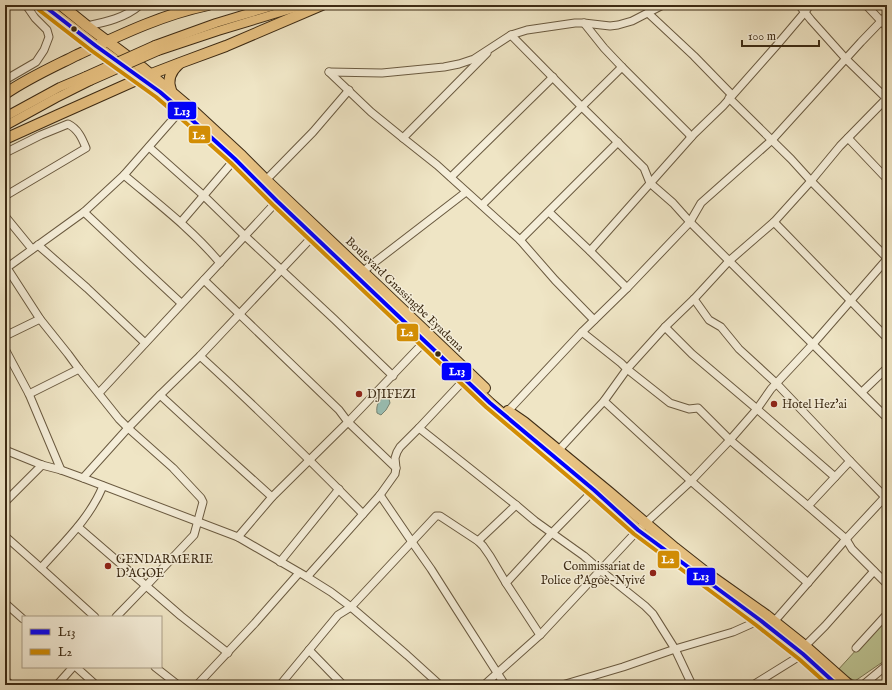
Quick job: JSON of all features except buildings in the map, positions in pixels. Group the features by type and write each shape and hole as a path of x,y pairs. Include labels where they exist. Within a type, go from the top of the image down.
{"highway":[{"name":"Boulevard Gnassingbe Eyadema","path":"43,5 55,14 107,41 171,90 220,134 266,180 280,198 314,235 508,411 524,422 594,490 760,620 772,625"},
{"name":"Boulevard Gnassingbe Eyadema","path":"62,5 96,46 160,92 362,272 428,338 465,379 496,408 609,492 642,527 675,548 849,685"},
{"path":"5,94 46,70 130,30 164,17 208,5"},
{"path":"5,139 141,78 226,46 322,5"},
{"path":"70,59 80,47 84,30"},
{"path":"171,90 169,84 171,73 180,63"},
{"name":"Boulevard Gnassingbe Eyadema","path":"804,650 837,685"}],"main road":[{"path":"5,117 60,88 88,79 157,48 216,24 276,5"},
{"path":"157,48 304,5"},
{"path":"5,126 88,79"}],"street":[{"path":"5,80 36,62 44,50 49,37 46,30 26,5"},
{"path":"84,30 111,21 134,10 140,5"},
{"path":"594,320 554,280 520,240 451,177 371,112 329,72 382,73 444,67 459,64 474,59 511,35 527,30 562,24 584,23 610,26 625,24 663,5"},
{"path":"555,453 604,401 627,369 665,326 694,299 729,261 774,222 848,138 887,98 846,59 799,5"},
{"path":"590,251 691,137 791,30 810,5"},
{"path":"866,5 887,27"},
{"path":"484,685 540,635 600,570 642,527 691,481 730,440 757,409 776,383 813,344 887,258 730,97 699,61 648,13"},
{"path":"508,411 582,332 628,288 690,222 701,203 772,140 887,15"},
{"path":"584,23 604,48 691,137"},
{"path":"511,35 644,168 650,183 673,203 690,222 887,418"},
{"path":"403,138 496,45"},
{"path":"482,205 622,67"},
{"path":"451,177 553,77"},
{"path":"266,180 312,132 349,90"},
{"path":"117,616 194,535 203,502 173,468 119,419 40,319 6,268 84,212 124,175 181,110"},
{"path":"5,153 41,135 68,124 80,134 86,148 5,196"},
{"path":"848,138 887,179"},
{"path":"520,240 618,142"},
{"path":"149,147 203,196 393,376"},
{"path":"181,222 235,159"},
{"path":"124,175 181,222 220,263"},
{"path":"362,272 466,192"},
{"path":"99,393 280,198"},
{"path":"84,212 181,303"},
{"path":"549,212 628,288"},
{"path":"5,216 35,247 87,288 145,343"},
{"path":"774,222 887,338"},
{"path":"83,478 128,428 240,315 314,235"},
{"path":"204,280 339,410 348,422 396,468"},
{"path":"694,299 709,320 721,327 739,349 776,383 886,498 846,540 772,625"},
{"path":"5,336 40,319"},
{"path":"665,326 692,354 835,477"},
{"path":"582,332 670,403 689,409 698,408 730,440 846,540 852,549 887,584"},
{"path":"238,537 272,496 348,422 428,338"},
{"path":"5,349 29,394 61,470"},
{"path":"200,356 243,395 363,514"},
{"path":"862,392 887,368"},
{"path":"29,394 79,369"},
{"path":"307,577 380,495 395,474 395,458 400,447 465,379"},
{"path":"160,395 272,496"},
{"path":"604,401 691,481 808,583"},
{"path":"419,428 535,521 584,556 645,606 653,614 675,649 692,685"},
{"path":"5,450 238,537 331,592 402,650 436,684"},
{"path":"808,506 850,461"},
{"path":"5,502 42,465"},
{"path":"41,568 78,526 98,498 103,486"},
{"path":"280,562 339,489"},
{"path":"506,582 594,490"},
{"path":"380,495 431,569 505,685"},
{"path":"478,541 516,505"},
{"path":"280,685 338,615 351,607 436,516 440,516 478,541 490,556 540,635"},
{"path":"78,526 181,616 228,653"},
{"path":"5,536 94,616"},
{"path":"753,685 804,650 874,571"},
{"path":"197,685 228,653 299,573"},
{"path":"5,602 22,618"},
{"path":"856,648 887,614"},
{"path":"562,685 571,684 675,649 733,632 760,620"},
{"path":"310,650 343,685"},
{"path":"863,685 887,665"},
{"path":"57,685 73,668"},
{"path":"75,668 96,685"},
{"path":"157,668 178,685"},
{"path":"5,680 11,685"}],"green space":[{"path":"887,616 887,659 855,681 837,671"}],"water":[{"path":"384,397 389,399 390,403 381,415 377,413 377,406 380,400"}],"transit line":[{"name":"L13","path":"43,5 96,46 160,92 181,110 235,159 277,201 490,403 594,490 638,530 760,620 803,654 837,685"},
{"name":"L2","path":"39,10 92,51 156,97 177,115 231,163 273,205 486,407 634,534 756,625 799,659 828,685"}],"place":[{"name":"DJIFEZI","path":"359,394"},
{"name":"Hotel Hez'ai","path":"774,404"},
{"name":"GENDARMERIE D'AGOE","path":"108,566"},
{"name":"Commissariat de Police d'Agoè-Nyivé","path":"653,573"}]}
